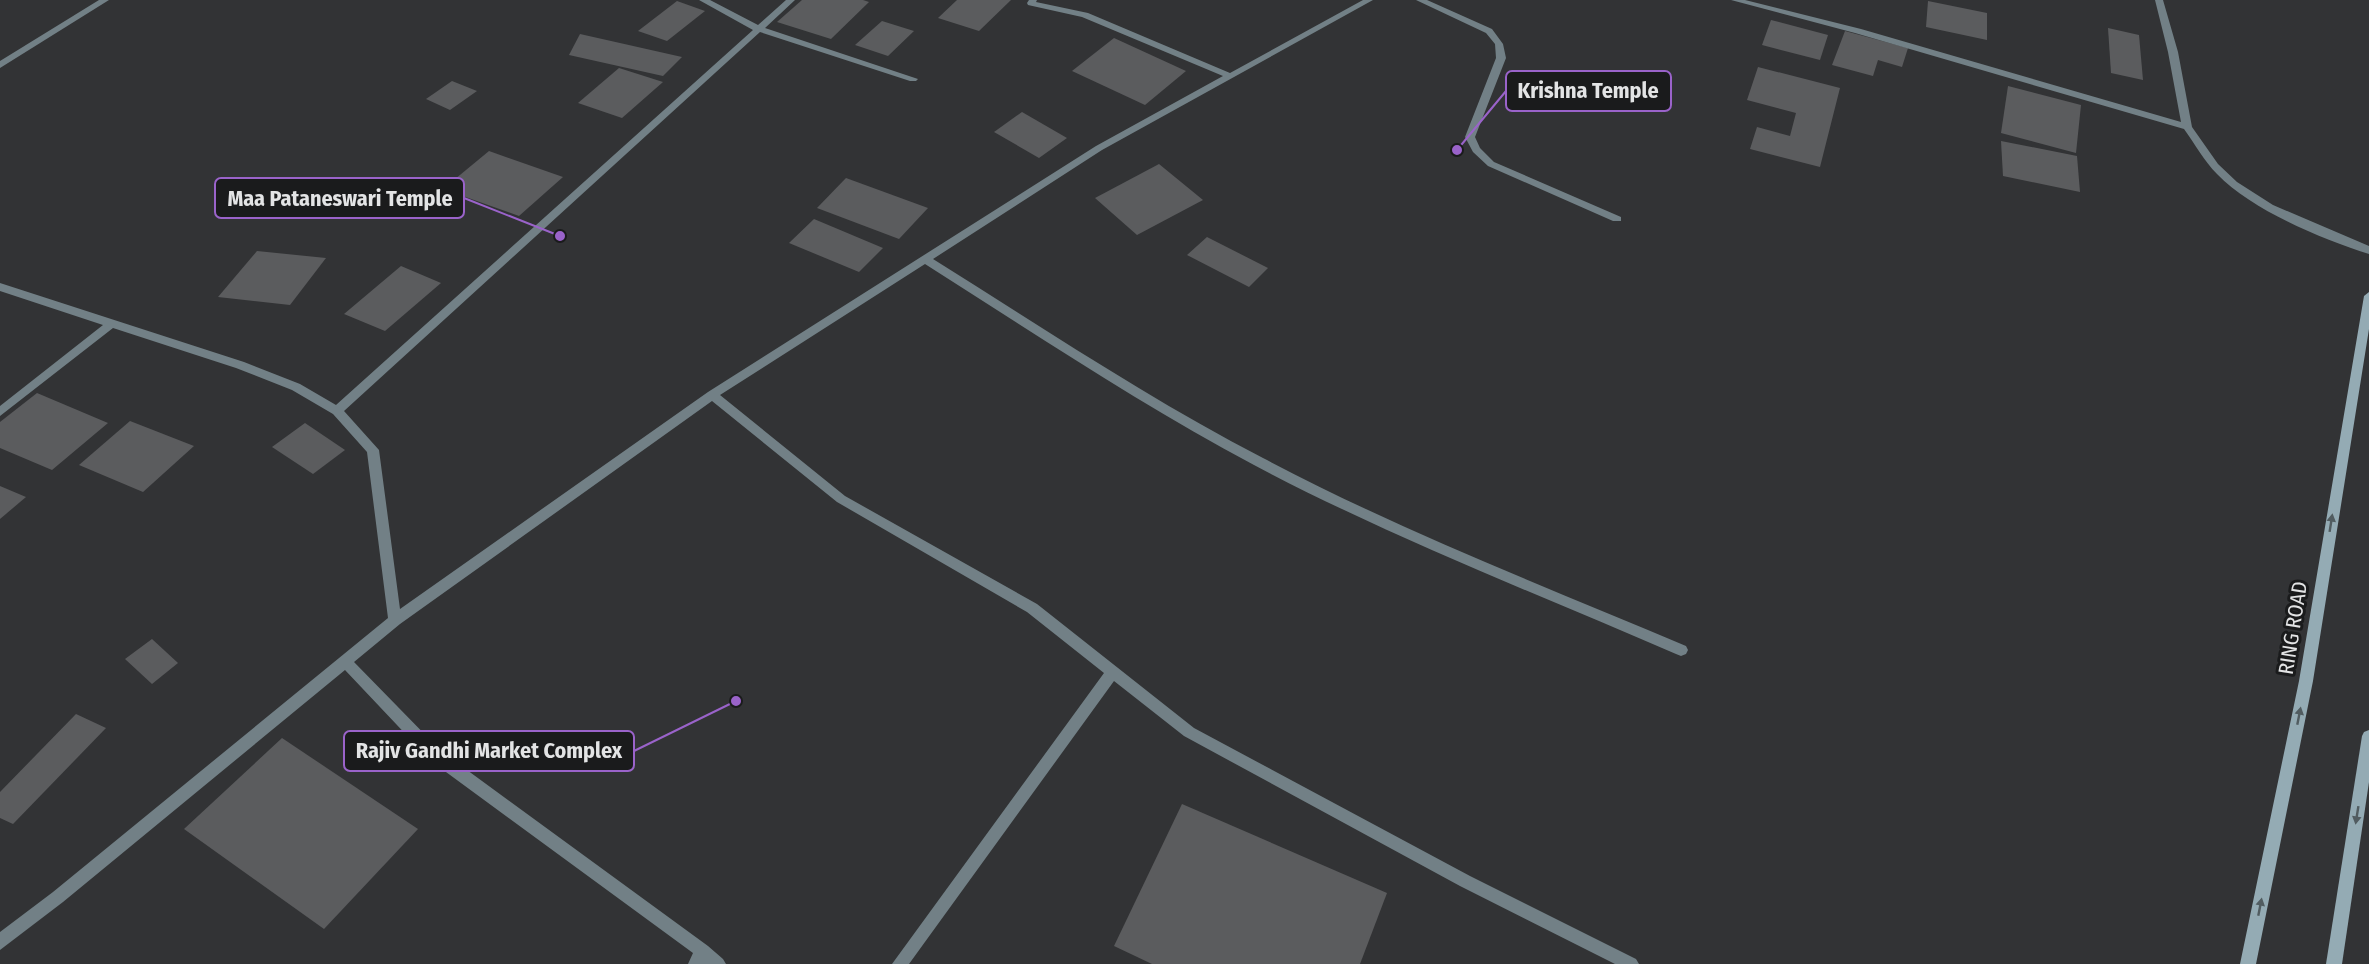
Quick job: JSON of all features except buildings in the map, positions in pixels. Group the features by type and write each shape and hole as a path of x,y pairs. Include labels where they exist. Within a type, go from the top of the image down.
{"street":[{"path":"0,65 105,0"},
{"path":"703,0 759,29 913,79"},
{"path":"337,411 791,0"},
{"path":"0,942 395,620 712,396 1099,148 1369,0"},
{"path":"1420,0 1489,32 1499,44 1502,58 1470,137 1476,150 1491,164 1617,219"},
{"path":"1735,0 1869,34 2187,127"},
{"path":"2159,0 2173,52 2187,127 2219,172 2248,195 2290,217 2369,250"},
{"path":"1029,1 1085,15 1230,76"},
{"path":"925,259 1190,424 1259,462 1334,500 1681,650"},
{"path":"0,287 240,365 296,387 337,411 373,450 395,620"},
{"name":"RING ROAD","path":"2248,964 2306,681 2369,296"},
{"path":"0,412 111,324"},
{"path":"712,396 841,499 1032,608 1189,732 1455,876 1631,964"},
{"path":"345,661 436,756 700,958 718,964"},
{"path":"900,964 1113,672"},
{"path":"2334,964 2369,736"}],"place":[{"name":"Krishna Temple","path":"1457,150"},
{"name":"Maa Pataneswari Temple","path":"560,236"},
{"name":"Rajiv Gandhi Market Complex","path":"736,701"}]}
